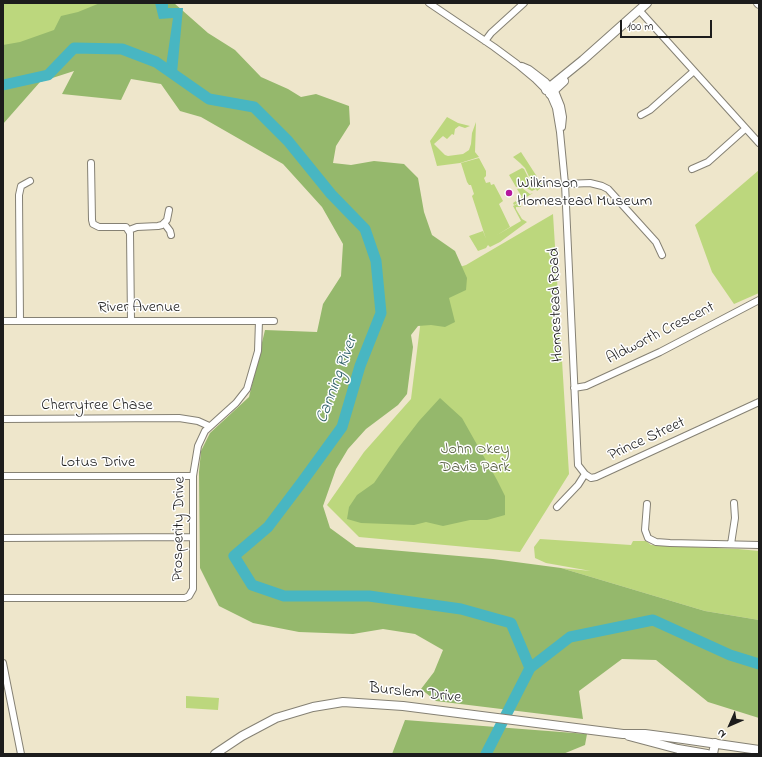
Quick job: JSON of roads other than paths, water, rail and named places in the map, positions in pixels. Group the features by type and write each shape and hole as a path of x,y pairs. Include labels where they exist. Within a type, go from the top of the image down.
{"main road":[{"path":"551,90 647,3"},
{"name":"Burslem Drive","path":"215,754 242,736 276,718 325,704 343,702 469,714 623,734 645,734 759,750"},
{"name":"Burslem Drive","path":"623,734 644,741 707,754"},
{"path":"713,754 715,743"}],"street":[{"name":"Homestead Road","path":"429,3 485,41 551,90 561,106 563,116 560,132 565,184 578,465 585,474"},
{"path":"485,41 491,33 524,3"},
{"path":"639,10 759,143"},
{"path":"641,115 650,110 694,71"},
{"path":"692,169 708,162 745,129"},
{"path":"91,163 93,224 99,227 126,227 130,233 131,321"},
{"path":"20,321 19,195 21,186 30,181"},
{"path":"565,184 590,183 597,184 608,189 656,242 662,255"},
{"path":"129,230 137,227 158,226 164,223 169,215 169,210"},
{"path":"164,223 171,235"},
{"name":"Aldworth Crescent","path":"574,388 586,386 660,352 759,300"},
{"name":"River Avenue","path":"3,321 274,321"},
{"name":"Prosperity Drive","path":"3,598 185,598 191,592 193,588 193,476 198,446 205,431 236,403 247,389 258,351 259,321"},
{"name":"Prince Street","path":"585,474 591,478 596,477 759,402"},
{"name":"Cherrytree Chase","path":"3,419 179,418 198,421 210,426"},
{"path":"191,420 205,431"},
{"path":"557,507 578,485 585,474"},
{"name":"Lotus Drive","path":"3,476 193,476"},
{"path":"731,544 735,518 734,503"},
{"path":"648,504 645,530 648,538 656,542 759,545"},
{"path":"3,538 192,537"},
{"path":"3,663 21,754"}],"water":[{"path":"155,3 168,3 168,8 183,8 177,73 166,66 173,18 159,19"}],"waterway":[{"name":"Canning River","path":"3,85 48,75 74,48 122,49 156,62 209,99 254,107 288,141 331,194 365,229 376,261 381,313 360,366 342,427 268,527 234,556 252,585 284,596 369,596 461,609 511,623 530,668 486,754"},
{"path":"530,668 570,637 653,620 730,655 759,664"}],"place":[{"name":"Wilkinson Homestead Museum","path":"509,193"}],"park label":[{"name":"John Okey Davis Park","path":"475,459"}]}
